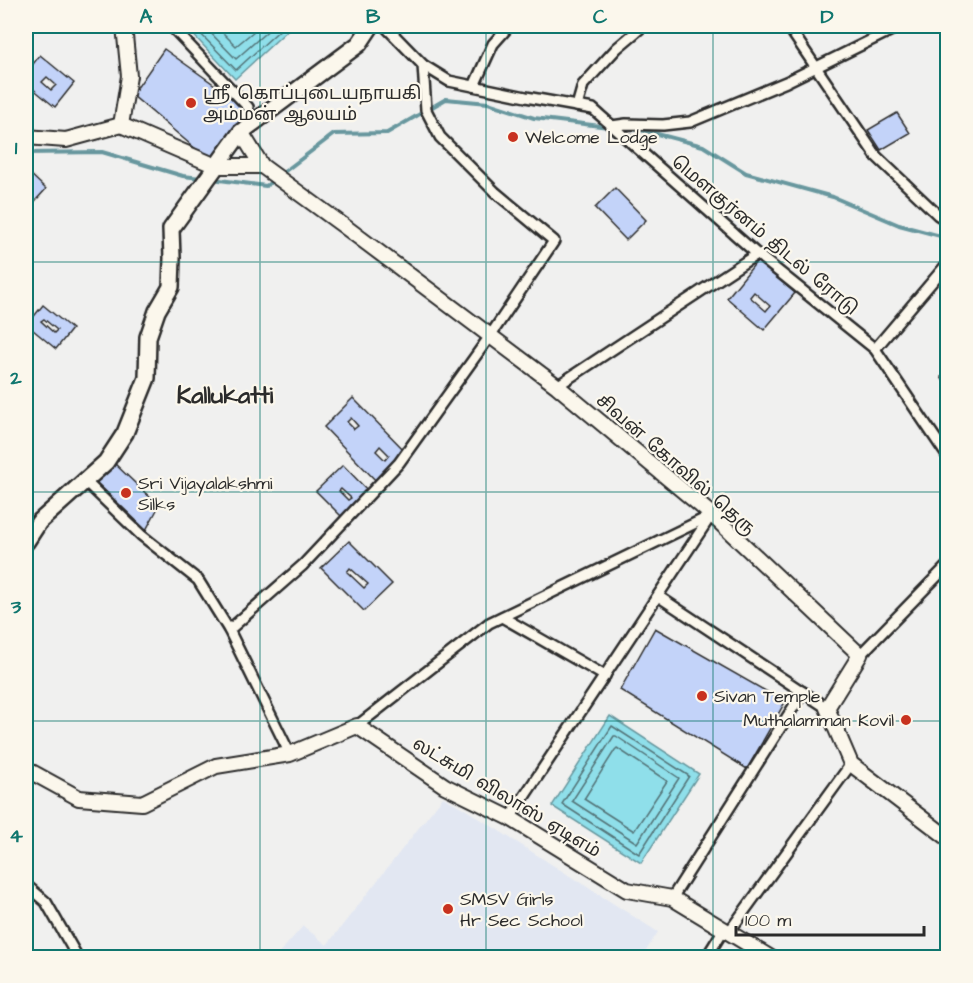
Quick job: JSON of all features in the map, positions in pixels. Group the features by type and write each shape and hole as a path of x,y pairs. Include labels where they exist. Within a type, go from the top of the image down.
{"main road":[{"path":"26,542 39,522 106,462 125,433 147,378 148,337 157,311 171,287 171,229 242,132 359,44 371,26"}],"street":[{"path":"121,124 129,76 124,26"},
{"path":"171,26 248,107"},
{"name":"மௌகுர்னம் திடல் ரோடு","path":"385,26 423,65 449,81 593,109 757,254 875,349 948,457"},
{"path":"474,86 493,44 509,26"},
{"path":"577,106 583,85 616,48 643,26"},
{"path":"788,26 876,156 938,215 948,221"},
{"path":"612,126 690,122 786,82 900,26"},
{"path":"229,630 303,565 399,463 490,336 554,241 495,192 440,137 426,110 423,65"},
{"path":"26,137 66,140 121,124 216,165 262,166"},
{"path":"242,132 262,166"},
{"name":"சிவன் கோவில் தெரு","path":"262,166 557,386 712,515 860,655"},
{"path":"557,386 757,254"},
{"path":"875,349 948,263"},
{"path":"85,481 141,535 198,580 229,630 290,753"},
{"path":"510,818 712,515"},
{"path":"26,769 79,798 142,803 216,766 290,753 357,726 489,623 712,515"},
{"path":"827,708 860,655 948,565"},
{"path":"658,596 827,708 851,764 948,838"},
{"path":"502,617 605,676"},
{"path":"771,957 672,898 803,692"},
{"name":"லட்சுமி விலாஸ் ஏடிஎம்","path":"357,726 445,786 510,818 627,890 672,898"},
{"path":"706,957 851,764"},
{"path":"26,885 46,903 78,957"}],"shaded area":[{"name":"SMSV Girls Hr Sec School","path":"443,797 658,932 642,957 276,957 303,926 327,945"}],"water":[{"path":"185,26 292,26 235,79"},
{"path":"610,716 699,774 641,863 552,806"}],"building":[{"name":"ஸ்ரீ கொப்புடையநாயகி அம்மன் ஆலயம்","path":"164,49 253,112 216,154 216,166 132,95"},
{"path":"40,55 74,83 55,107 26,83 26,73","holes":["47,77 56,85 51,90 42,82"]},
{"path":"897,113 910,133 881,150 868,130"},
{"path":"26,170 46,189 26,211 26,198 29,194 26,192"},
{"path":"615,188 646,220 626,240 595,208"},
{"path":"757,261 795,293 764,330 727,298","holes":["754,292 770,306 766,311 750,297"]},
{"path":"43,305 72,329 56,349 27,325","holes":["44,319 57,330 54,333 41,321"]},
{"path":"948,373 948,388 941,377"},
{"path":"353,398 410,456 380,485 324,427","holes":["351,418 358,426 354,429 347,422","380,446 389,455 385,460 376,451"]},
{"name":"Sri Vijayalakshmi Silks","path":"113,462 159,506 146,530 94,480"},
{"path":"343,465 372,495 346,521 316,491","holes":["341,489 351,498 348,500 339,491"]},
{"path":"349,541 392,584 364,611 321,568","holes":["350,568 368,584 364,588 347,572"]},
{"name":"Sivan Temple","path":"655,628 785,702 747,769 620,690"}],"waterway":[{"path":"280,175 334,134 387,133 446,99 488,103 534,118 609,127"},
{"path":"623,128 646,131 703,146 746,173 833,197 899,225 948,238"},
{"path":"26,153 102,152 183,176 201,178"},
{"path":"212,179 266,186 274,180"}],"place":[{"name":"ஸ்ரீ கொப்புடையநாயகி அம்மன் ஆலயம்","path":"191,103"},
{"name":"Welcome Lodge","path":"513,137"},
{"name":"Sri Vijayalakshmi Silks","path":"126,493"},
{"name":"Sivan Temple","path":"702,696"},
{"name":"Muthalamman Kovil","path":"906,720"},
{"name":"SMSV Girls Hr Sec School","path":"448,909"}],"district":[{"name":"Kallukatti","path":"225,395"}]}
